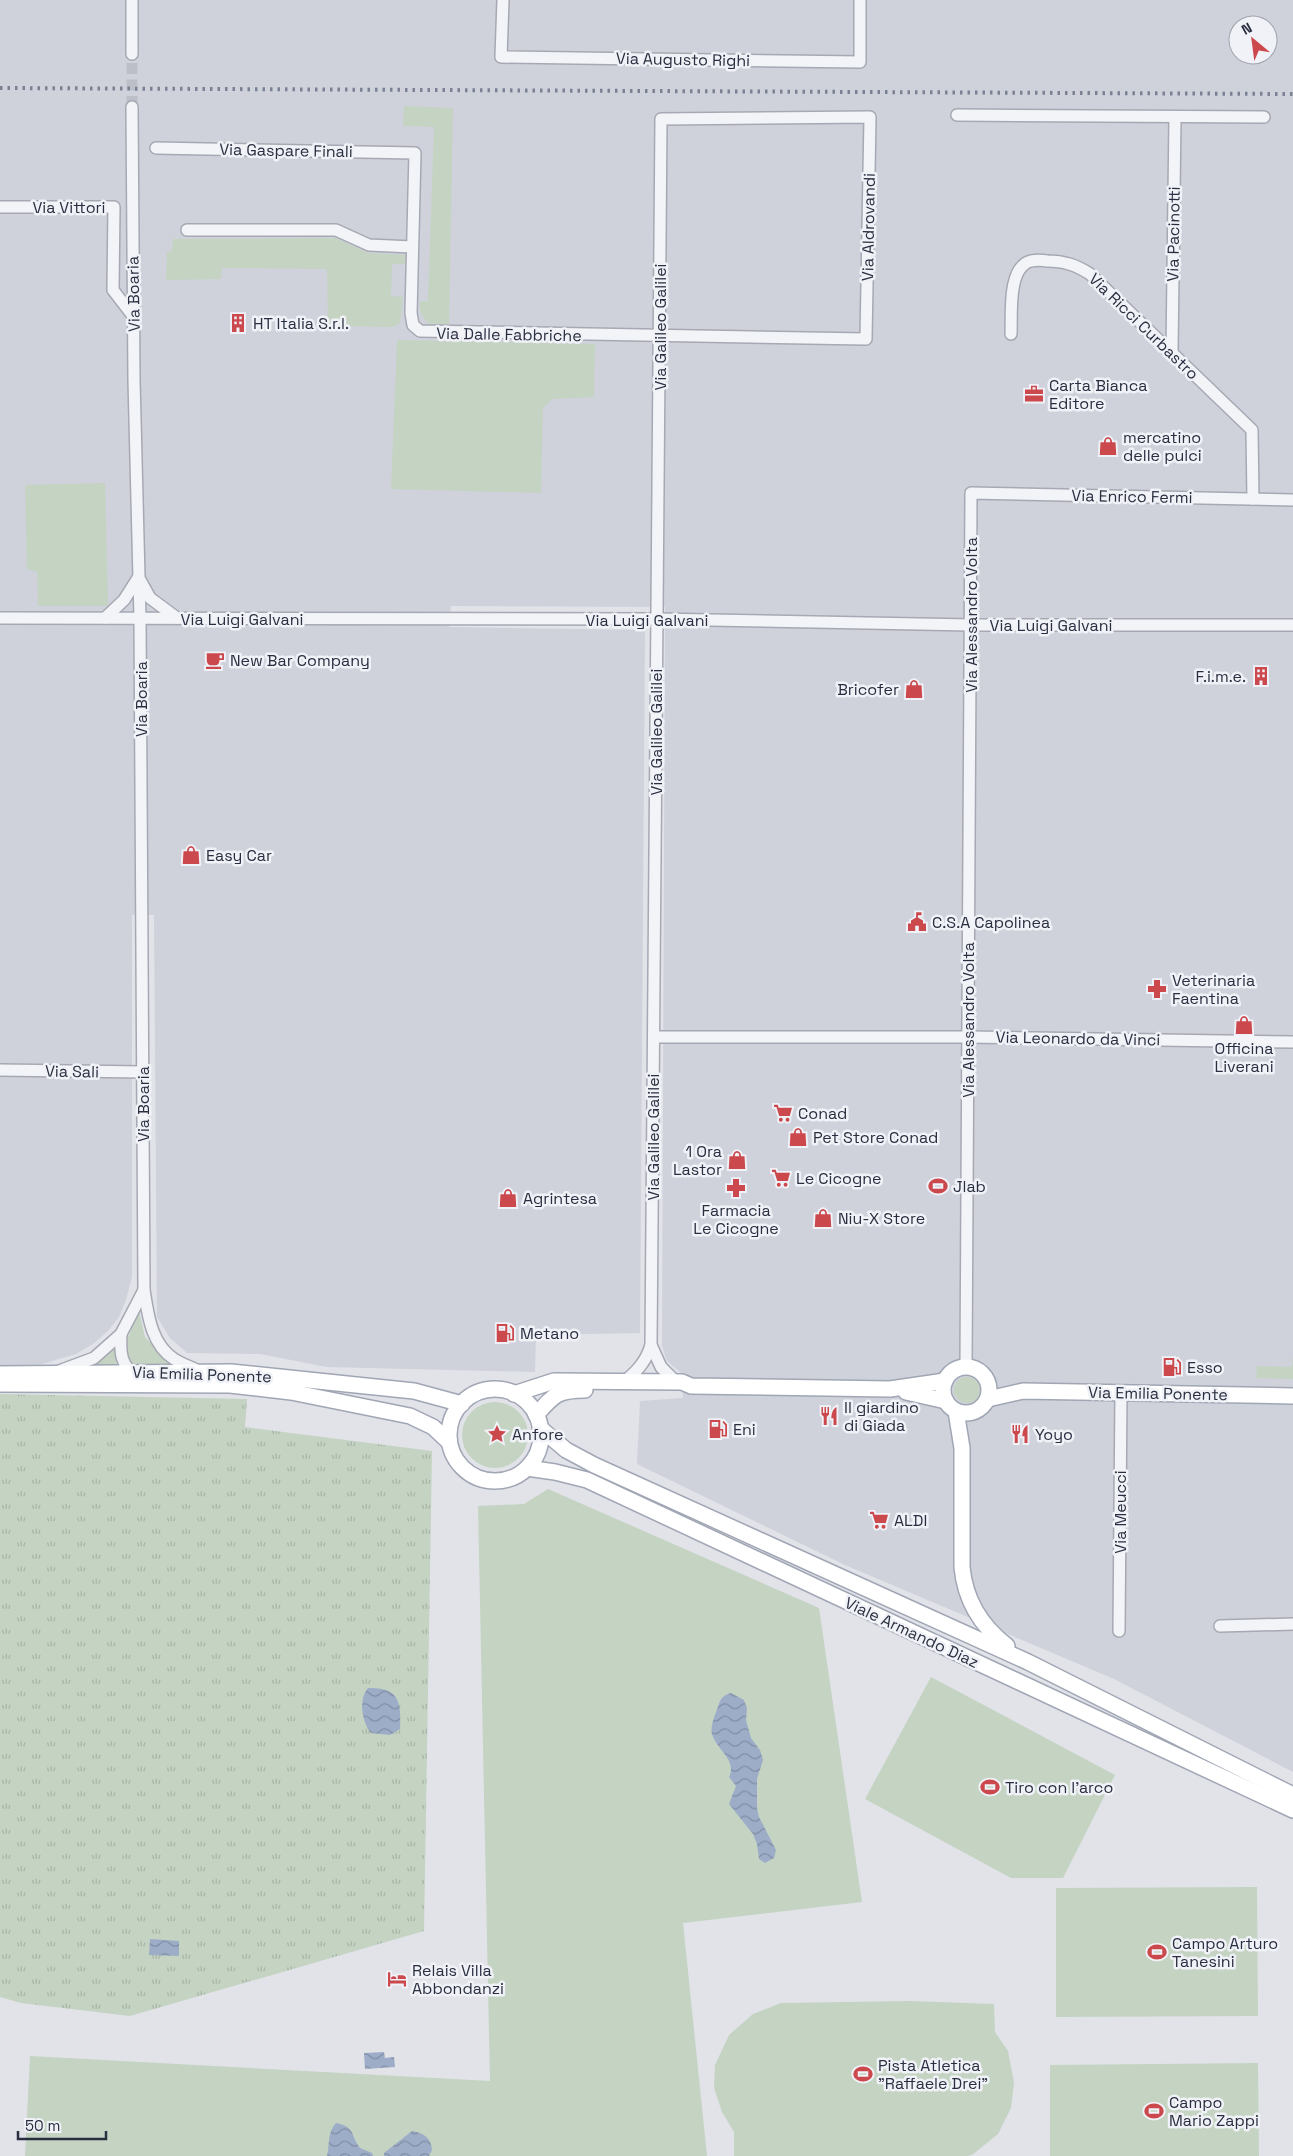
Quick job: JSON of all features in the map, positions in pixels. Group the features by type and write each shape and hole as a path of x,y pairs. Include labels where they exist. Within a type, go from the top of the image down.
{"main road":[{"path":"890,1390 945,1381 956,1370 966,1367"},
{"name":"Via Emilia Ponente","path":"966,1367 977,1370 988,1383 1023,1390 1293,1396"},
{"name":"Via Emilia Ponente","path":"0,1374 231,1372 414,1391 462,1404"},
{"path":"514,1394 554,1381 676,1382 691,1386 890,1390 919,1394 958,1408"},
{"path":"945,1381 944,1391 958,1408 962,1448 963,1578 967,1593 973,1607 992,1634 1028,1662"},
{"path":"988,1383 988,1398"},
{"name":"Via Emilia Ponente","path":"0,1384 230,1385 291,1392 410,1416 433,1427 450,1442"},
{"path":"538,1422 554,1395 569,1390 681,1392 691,1386"},
{"path":"494,1389 514,1394 527,1402 538,1422 540,1443 536,1457 527,1468 514,1477 500,1481 485,1480 470,1475 453,1455 449,1428 454,1415 471,1396 482,1391 494,1389"},
{"name":"Via Emilia Ponente","path":"958,1408 981,1407 988,1398 1023,1390"},
{"name":"Viale Armando Diaz","path":"538,1422 566,1450 594,1466 1028,1662 1293,1795"},
{"name":"Viale Armando Diaz","path":"527,1468 588,1480 1293,1810"}],"street":[{"path":"132,0 132,54"},
{"name":"Via Augusto Righi","path":"503,0 501,57 860,62 860,0"},
{"name":"Via Boaria","path":"132,107 133,316 140,618 144,1290 148,1316 156,1340 173,1359 201,1372"},
{"path":"957,115 1264,117"},
{"name":"Via Aldrovandi","path":"660,337 866,339 870,117 661,118"},
{"name":"Via Pacinotti","path":"1172,352 1175,117"},
{"name":"Via Galileo Galilei","path":"624,1382 639,1369 648,1356 651,1345 661,118"},
{"name":"Via Gaspare Finali","path":"156,148 415,153"},
{"name":"Via Dalle Fabbriche","path":"415,153 411,320 416,329 420,331 660,337"},
{"name":"Via Vittori","path":"0,207 114,207 113,290 133,316"},
{"path":"187,230 336,230 369,245 412,247"},
{"name":"Via Ricci Curbastro","path":"1010,334 1014,281 1019,270 1030,261 1069,263 1090,274 1252,430 1253,499"},
{"name":"Via Enrico Fermi","path":"971,493 1293,500"},
{"name":"Via Alessandro Volta","path":"966,1367 971,493"},
{"path":"105,618 124,600 139,576"},
{"path":"139,576 150,598 157,605 179,619"},
{"name":"Via Luigi Galvani","path":"0,618 657,620 971,625 1293,625"},
{"name":"Via Leonardo da Vinci","path":"654,1037 968,1037 1293,1042"},
{"name":"Via Sali","path":"0,1070 143,1072"},
{"name":"Via Boaria","path":"130,1372 120,1352 122,1334 144,1290"},
{"name":"Via Boaria","path":"52,1373 94,1358 122,1334"},
{"name":"Via Galileo Galilei","path":"651,1345 661,1367 676,1382"},
{"path":"130,1372 152,1385"},
{"name":"Via Meucci","path":"1119,1631 1120,1392"},
{"path":"1220,1626 1293,1624"}],"shaded area":[{"path":"0,0 1293,0 1293,1772 1114,1679 845,1565 637,1464 640,1401 683,1398 681,1373 667,1361 662,1346 665,607 451,606 449,627 645,630 640,1333 536,1335 535,1372 327,1367 260,1354 187,1353 170,1338 157,1317 154,915 132,915 132,1277 119,1317 108,1331 93,1344 76,1354 22,1370 0,1370"}],"green space":[{"path":"404,106 453,108 449,325 428,323 420,310 420,301 428,301 434,127 403,126"},
{"path":"336,238 368,253 405,255 405,264 392,264 391,296 403,297 400,323 392,327 328,326 327,269 222,268 221,279 166,280 167,252 172,251 173,239"},
{"path":"397,340 595,344 594,397 552,399 543,408 541,493 391,489"},
{"path":"105,483 108,606 38,606 37,572 27,569 25,485"},
{"path":"139,1311 145,1337 173,1366 132,1366 124,1354 125,1345"},
{"path":"114,1346 117,1366 87,1367"},
{"path":"1293,1356 1293,1379 1256,1378 1257,1366 1292,1367"},
{"path":"967,1377 976,1381 980,1390 976,1399 967,1403 958,1399 954,1390 958,1381"},
{"path":"0,1394 247,1399 245,1427 432,1451 424,1931 130,2016 21,2003 0,1997"},
{"path":"495,1402 508,1405 518,1412 525,1422 528,1435 525,1448 518,1458 508,1465 495,1468 482,1465 472,1458 465,1448 462,1435 465,1422 472,1412 482,1405"},
{"path":"548,1489 819,1608 862,1902 683,1923 707,2156 25,2156 30,2056 490,2081 478,1506 524,1504"},
{"name":"Tiro con l'arco","path":"931,1677 1115,1775 1063,1878 1011,1878 865,1799"},
{"name":"Campo Arturo Tanesini","path":"1257,1887 1258,2016 1056,2017 1056,1888"},
{"name":"Pista Atletica \"Raffaele Drei\"","path":"910,2001 994,2004 995,2032 1008,2051 1014,2083 1011,2108 998,2134 972,2155 967,2156 734,2156 734,2132 722,2112 714,2088 715,2065 729,2035 753,2014 781,2003"},
{"name":"Campo Mario Zappi","path":"1258,2063 1259,2156 1050,2156 1050,2065"}],"water":[{"path":"368,1688 387,1690 396,1698 400,1711 400,1729 390,1735 371,1733 365,1723 362,1711 363,1698"},
{"path":"731,1693 744,1700 747,1708 746,1720 751,1738 760,1750 763,1760 757,1779 757,1808 759,1817 776,1850 774,1858 765,1863 759,1859 757,1844 753,1834 729,1804 736,1786 729,1777 731,1766 729,1760 712,1734 712,1724 720,1702 724,1696"},
{"path":"150,1939 179,1941 179,1956 149,1955"},
{"path":"384,2052 385,2058 394,2057 395,2067 365,2069 364,2053"},
{"path":"336,2123 350,2129 360,2148 372,2153 373,2156 327,2156 330,2134"},
{"path":"412,2131 423,2134 428,2139 432,2150 429,2156 384,2156 384,2153"}],"tunnel":[{"path":"132,54 132,107"}],"railway":[{"path":"0,88 1293,94"}],"place":[{"name":"HT Italia S.r.l.","path":"238,323"},
{"name":"Carta Bianca Editore","path":"1034,394"},
{"name":"mercatino delle pulci","path":"1108,446"},
{"name":"New Bar Company","path":"215,660"},
{"name":"F.i.m.e.","path":"1261,676"},
{"name":"Bricofer","path":"914,689"},
{"name":"Easy Car","path":"191,855"},
{"name":"C.S.A Capolinea","path":"917,922"},
{"name":"Veterinaria Faentina","path":"1157,989"},
{"name":"Officina Liverani","path":"1244,1025"},
{"name":"Conad","path":"783,1113"},
{"name":"Pet Store Conad","path":"798,1137"},
{"name":"1 Ora Lastor","path":"737,1160"},
{"name":"Le Cicogne","path":"781,1178"},
{"name":"Jlab","path":"938,1186"},
{"name":"Farmacia Le Cicogne","path":"736,1188"},
{"name":"Agrintesa","path":"508,1198"},
{"name":"Niu-X Store","path":"823,1218"},
{"name":"Metano","path":"505,1333"},
{"name":"Esso","path":"1172,1367"},
{"name":"Il giardino di Giada","path":"829,1416"},
{"name":"Eni","path":"718,1429"},
{"name":"Anfore","path":"497,1434"},
{"name":"Yoyo","path":"1020,1434"},
{"name":"ALDI","path":"879,1520"},
{"name":"Tiro con l'arco","path":"990,1787"},
{"name":"Campo Arturo Tanesini","path":"1157,1952"},
{"name":"Relais Villa Abbondanzi","path":"397,1979"},
{"name":"Pista Atletica \"Raffaele Drei\"","path":"863,2074"},
{"name":"Campo Mario Zappi","path":"1154,2111"}]}
